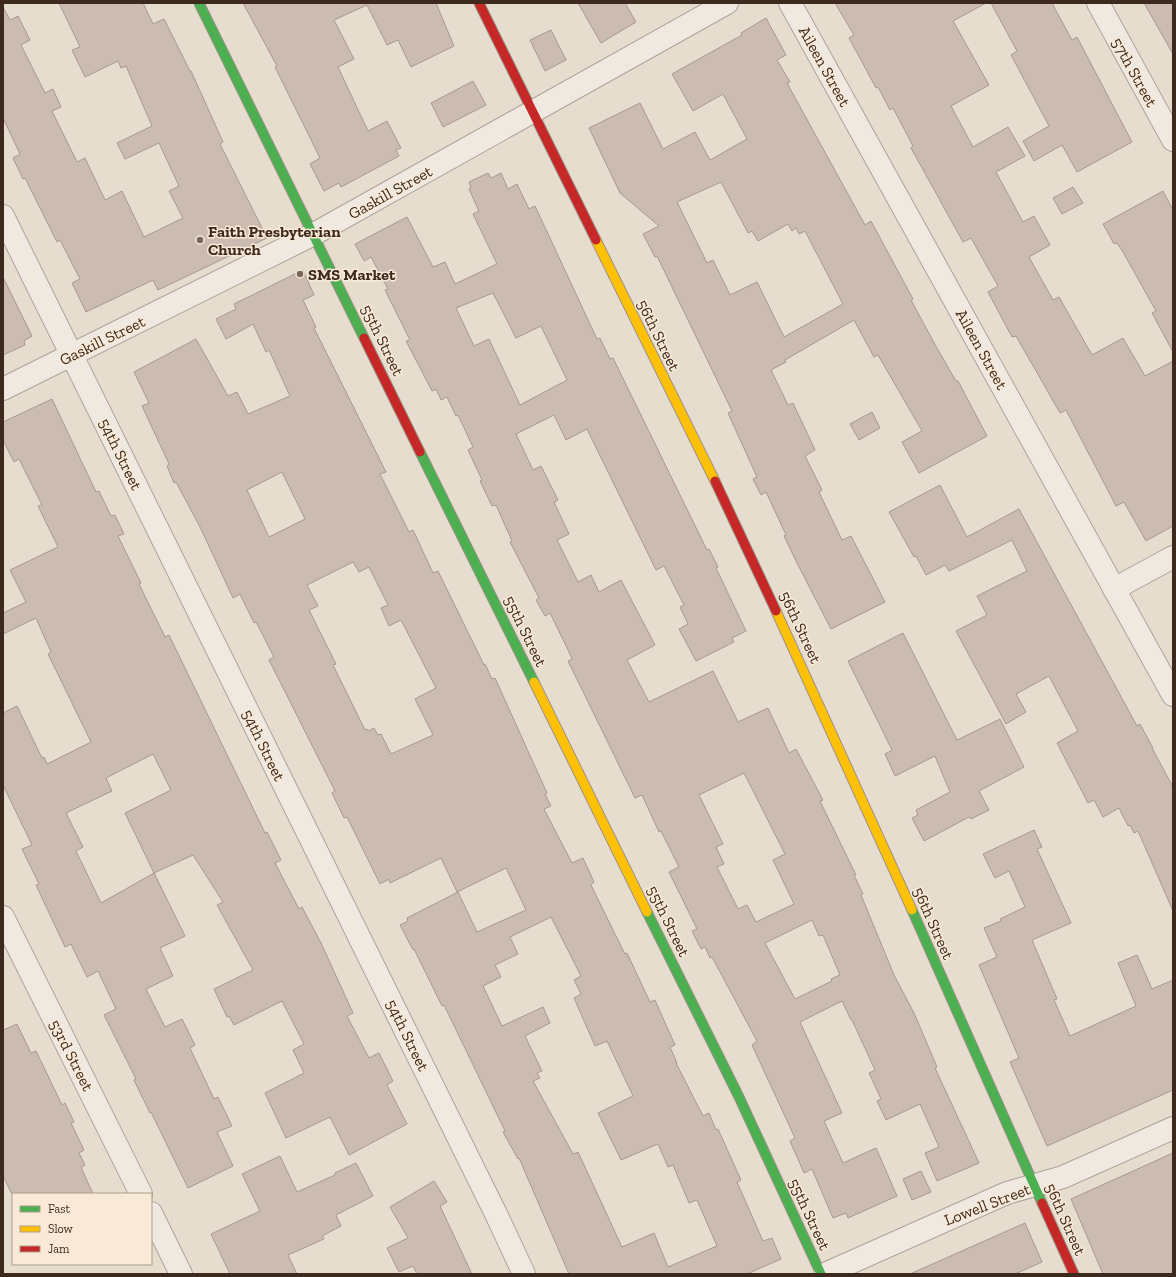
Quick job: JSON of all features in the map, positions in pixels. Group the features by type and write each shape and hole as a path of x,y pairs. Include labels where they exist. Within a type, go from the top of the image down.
{"street":[{"name":"55th Street","path":"199,3 739,1097 821,1274"},
{"name":"56th Street","path":"479,3 740,532 1074,1274"},
{"name":"Gaskill Street","path":"3,389 314,234 727,3"},
{"name":"Aileen Street","path":"790,3 1173,695"},
{"name":"57th Street","path":"1098,3 1173,140"},
{"name":"54th Street","path":"3,216 497,1216 524,1274"},
{"path":"1114,589 1173,557"},
{"name":"53rd Street","path":"3,917 141,1193"},
{"name":"Lowell Street","path":"825,1274 1007,1193 1063,1177 1173,1128"},
{"path":"152,1215 181,1274"}],"building":[{"path":"59,3 143,3 153,24 164,19 191,71 223,142 220,144 267,238 158,290 153,280 86,312 72,283 80,279 60,240 57,242 25,178 23,179 13,158 20,154 3,118 3,7 10,20 18,16 30,40 21,45 45,93 53,89 61,107 52,111 77,162 85,158 105,200 122,191 144,237 183,218 169,191 179,186 159,143 125,159 117,143 152,126 126,66 121,68 118,61 85,77 72,50 80,47"},
{"path":"243,3 436,3 454,46 411,67 398,40 387,45 367,5 334,20 354,59 338,67 368,131 387,121 401,148 396,150 399,156 341,187 339,183 324,191 310,164 320,158 275,67 277,66"},
{"path":"578,3 625,3 636,22 601,43"},
{"path":"835,3 986,3 953,21 989,85 951,106 973,147 1008,127 1025,156 996,172 1023,222 1034,216 1050,245 1029,257 1053,300 1059,297 1092,355 1123,338 1145,376 1173,361 1173,526 1146,541 1124,502 1116,506 1066,410 1060,413 1016,336 1012,337 988,292 998,286 971,238 963,242 911,148 913,146 893,108 890,110 878,87 876,88 849,38 854,35"},
{"path":"991,3 1052,3 1072,40 1077,37 1132,142 1077,172 1062,145 1034,161 1023,141 1049,126 1011,55 1017,51"},
{"path":"1144,3 1173,3 1173,54"},
{"path":"766,18 786,55 777,60 790,82 787,83 865,225 871,221 913,299 911,300 938,350 956,381 958,381 987,436 919,473 902,442 922,431 878,355 874,357 854,320 785,360 786,362 771,370 788,405 793,403 815,450 805,456 822,490 819,492 842,540 851,536 885,602 831,629 784,536 786,535 766,492 761,495 753,479 757,477 728,413 732,411 657,256 655,257 643,234 659,226 620,193 589,128 640,103 663,149 695,132 710,160 747,139 723,94 693,111 672,74 742,35 741,33","holes":["721,182 748,233 752,231 758,241 788,224 792,231 796,228 799,234 805,231 843,304 784,337 757,282 730,295 713,260 707,263 677,202"]},
{"path":"551,30 566,60 545,71 530,40"},
{"path":"473,81 486,105 443,127 431,103"},
{"path":"488,173 491,178 501,173 508,189 517,184 529,209 535,206 597,339 600,338 610,359 613,358 707,550 709,549 718,567 716,568 746,631 732,638 734,642 696,661 679,629 688,624 680,607 684,605 664,566 656,570 587,429 566,440 554,415 516,434 533,470 541,466 558,500 554,502 569,534 557,540 578,582 591,575 599,592 621,580 655,645 627,660 649,702 713,671 738,722 768,708 789,753 796,749 823,800 820,801 856,875 854,875 863,894 861,895 894,975 914,1013 937,1067 935,1068 979,1163 937,1181 925,1153 939,1147 920,1104 886,1120 877,1101 881,1099 869,1073 875,1070 842,1001 800,1022 842,1113 824,1121 843,1163 876,1148 897,1196 848,1218 846,1213 833,1218 812,1169 804,1173 790,1141 795,1138 752,1045 757,1041 712,957 710,958 705,947 701,949 692,931 697,929 669,872 679,867 661,831 659,832 642,795 635,798 568,661 572,659 550,613 545,616 536,600 539,598 510,542 512,541 496,505 492,506 480,481 482,480 468,450 473,447 458,415 456,416 447,397 441,400 436,389 432,391 406,341 410,340 385,290 388,289 371,257 364,261 355,244 407,217 433,267 445,262 455,284 497,264 473,214 479,211 469,189 471,188 469,182","holes":["493,293 516,338 541,326 567,380 520,405 489,339 474,346 456,308","744,773 785,854 773,860 794,904 756,922 747,905 738,909 717,867 724,864 716,847 723,844 699,795","812,920 819,936 823,935 840,975 831,979 832,981 795,999 765,943"]},
{"path":"1073,187 1083,203 1062,214 1053,198"},
{"path":"1163,191 1173,210 1173,352 1152,313 1156,311 1123,252 1117,243 1114,244 1103,224"},
{"path":"303,270 314,295 303,300 316,327 314,328 386,472 380,474 409,532 413,530 433,573 438,571 484,665 485,664 492,679 495,678 547,793 545,794 551,806 544,809 572,863 583,858 594,882 591,885 625,954 627,953 650,1002 655,1000 675,1045 670,1047 676,1063 703,1116 709,1113 716,1130 718,1129 741,1180 737,1182 763,1241 772,1238 781,1259 747,1274 569,1274 519,1158 518,1159 503,1132 505,1131 444,1005 442,1006 414,949 413,950 400,925 408,921 407,918 458,892 477,932 526,910 506,868 457,892 441,858 390,883 389,879 380,884 347,817 344,818 332,793 335,791 269,660 274,657 256,622 254,623 240,594 233,598 201,529 176,482 174,483 167,466 169,464 142,406 149,403 134,372 196,339 228,396 237,392 248,414 290,396 269,350 266,352 253,324 226,339 216,319 236,309 234,304","holes":["282,472 305,519 269,537 247,490","353,562 359,572 369,567 388,605 381,608 389,626 401,620 436,688 415,699 433,735 391,754 381,734 378,735 374,728 368,731 367,729 365,730 333,665 336,664 309,610 318,606 307,585","551,917 581,976 574,980 581,994 574,998 595,1046 607,1041 633,1096 598,1113 621,1160 658,1144 668,1167 673,1165 689,1203 697,1200 717,1246 668,1267 654,1233 622,1247 578,1152 573,1154 533,1081 540,1078 537,1073 542,1071 525,1036 550,1023 543,1007 502,1026 483,986 501,977 495,965 518,954 510,937"]},
{"path":"3,277 32,336 24,341 25,345 3,355"},
{"path":"52,399 96,492 99,491 111,516 115,515 124,534 118,536 141,583 139,584 165,637 169,635 265,833 267,832 281,860 275,863 299,909 302,907 321,943 353,1013 347,1016 369,1058 379,1053 393,1081 387,1085 407,1124 349,1155 330,1117 286,1138 265,1093 304,1073 293,1050 304,1044 282,1001 234,1025 229,1016 227,1017 214,989 253,970 217,905 223,902 193,855 154,873 185,936 160,948 173,976 146,989 165,1027 182,1019 195,1045 190,1048 214,1099 218,1097 232,1126 217,1132 233,1166 188,1188 151,1112 150,1113 134,1080 136,1079 104,1015 116,1009 98,971 87,977 71,944 65,947 36,885 39,884 22,849 32,845 3,785 3,713 17,706 42,758 44,757 47,764 91,742 48,654 51,652 36,618 3,634 3,613 26,602 10,570 58,547 38,506 42,505 19,459 14,462 3,440 3,422","holes":["153,754 171,790 125,813 154,873 101,903 76,851 83,847 66,813 112,791 106,778"]},
{"path":"872,412 880,428 859,440 850,424"},
{"path":"940,485 967,537 1019,509 1137,726 1140,724 1173,787 1173,911 1138,831 1134,833 1130,825 1128,826 1119,808 1103,817 1094,800 1088,803 1057,743 1078,731 1049,676 1016,694 1026,712 1006,724 956,631 987,615 977,596 1027,571 1012,540 949,571 945,565 926,575 916,556 914,557 889,512"},
{"path":"903,633 957,740 1000,719 1024,767 979,791 989,810 971,819 969,817 924,841 912,818 918,815 916,810 950,792 935,756 895,776 885,754 892,750 848,661"},
{"path":"1034,830 1042,847 1037,849 1071,923 1032,940 1057,999 1054,1000 1070,1036 1136,1006 1118,963 1137,955 1152,989 1173,980 1173,1090 1047,1146 1010,1062 1019,1058 979,965 997,957 984,928 1001,921 1000,919 1025,907 1009,871 995,878 983,854"},
{"path":"17,1024 31,1053 36,1051 62,1105 65,1103 74,1122 71,1123 84,1150 79,1153 85,1165 81,1167 93,1193 12,1194 3,1176 3,1030"},
{"path":"1173,1153 1173,1274 1103,1274 1071,1199"},
{"path":"280,1156 297,1192 335,1175 335,1173 356,1163 373,1196 336,1215 341,1226 322,1236 324,1239 288,1255 297,1274 230,1274 211,1234 260,1211 242,1174"},
{"path":"921,1171 931,1192 912,1200 903,1179"},
{"path":"434,1181 447,1202 440,1206 472,1274 417,1274 413,1266 399,1272 387,1248 408,1238 390,1207"},
{"path":"1025,1223 1042,1262 1015,1274 910,1274"}],"traffic: fast":[{"path":"199,3 364,338"},
{"path":"420,452 534,682"},
{"path":"912,910 1042,1203"},
{"path":"647,912 739,1097 821,1274"}],"traffic: slow":[{"path":"596,240 715,481"},
{"path":"776,611 912,910"},
{"path":"534,682 647,912"}],"traffic: jam":[{"path":"479,3 596,240"},
{"path":"364,338 420,452"},
{"path":"715,481 776,611"},
{"path":"1042,1203 1074,1274"}],"place":[{"name":"Faith Presbyterian Church","path":"200,240"},
{"name":"SMS Market","path":"300,274"}]}
